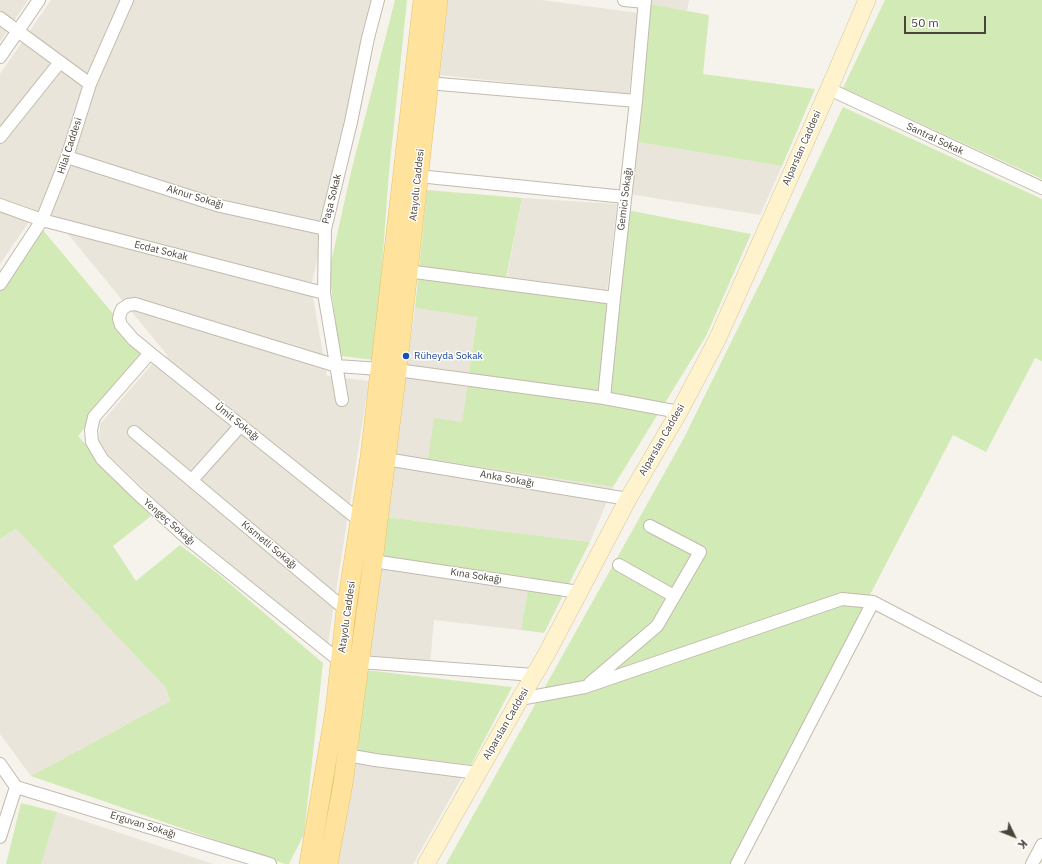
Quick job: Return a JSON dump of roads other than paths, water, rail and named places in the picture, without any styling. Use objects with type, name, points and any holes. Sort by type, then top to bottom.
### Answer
[{"type":"main road","name":"Atayolu Caddesi","points":[[328,864],[343,784],[374,561],[386,459],[388,369],[423,0]]},
{"type":"main road","name":"Atayolu Caddesi","points":[[310,864],[335,711],[346,610],[355,561],[359,520],[407,271],[438,0]]},
{"type":"street","points":[[0,57],[39,0]]},
{"type":"street","name":"Hilal Caddesi","points":[[1,279],[42,220],[67,157],[90,84],[127,0]]},
{"type":"street","points":[[624,0],[645,1]]},
{"type":"street","name":"Alparslan Caddesi","points":[[426,864],[546,655],[628,499],[679,412],[717,340],[867,0]]},
{"type":"street","name":"Paşa Sokak","points":[[342,400],[324,293],[325,229],[351,122],[376,1]]},
{"type":"street","name":"Gemici Sokağı","points":[[604,398],[636,101],[645,1]]},
{"type":"street","points":[[0,18],[90,84]]},
{"type":"street","points":[[0,137],[60,62]]},
{"type":"street","points":[[428,83],[636,101]]},
{"type":"street","name":"Santral Sokak","points":[[829,89],[1042,188]]},
{"type":"street","name":"Aknur Sokağı","points":[[67,157],[220,206],[325,229]]},
{"type":"street","points":[[418,176],[625,196]]},
{"type":"street","name":"Ecdat Sokak","points":[[0,205],[42,220],[324,293]]},
{"type":"street","points":[[407,271],[614,298]]},
{"type":"street","name":"Ümit Sokağı","points":[[337,366],[135,304],[128,305],[122,309],[120,314],[119,319],[121,325],[150,353],[359,520]]},
{"type":"street","name":"Yengeç Sokağı","points":[[150,353],[94,417],[91,430],[92,442],[102,459],[188,539],[341,662]]},
{"type":"street","points":[[337,366],[388,369],[604,398],[679,412]]},
{"type":"street","points":[[192,480],[241,425]]},
{"type":"street","name":"Kısmetli Sokağı","points":[[134,432],[346,610]]},
{"type":"street","name":"Anka Sokağı","points":[[386,459],[628,499]]},
{"type":"street","points":[[585,687],[657,626],[700,552],[650,526]]},
{"type":"street","name":"Kına Sokağı","points":[[374,561],[579,592]]},
{"type":"street","points":[[619,564],[674,596]]},
{"type":"street","points":[[520,699],[585,687],[842,599],[873,602],[1042,690]]},
{"type":"street","points":[[737,864],[873,602]]},
{"type":"street","points":[[360,662],[534,675]]},
{"type":"street","points":[[347,754],[375,760],[478,773]]},
{"type":"street","points":[[0,764],[16,787],[0,837]]},
{"type":"street","name":"Erguvan Sokağı","points":[[16,787],[270,864]]},
{"type":"street","points":[[1032,864],[1042,845]]},
{"type":"place","name":"Rüheyda Sokak","points":[[406,356]]}]
